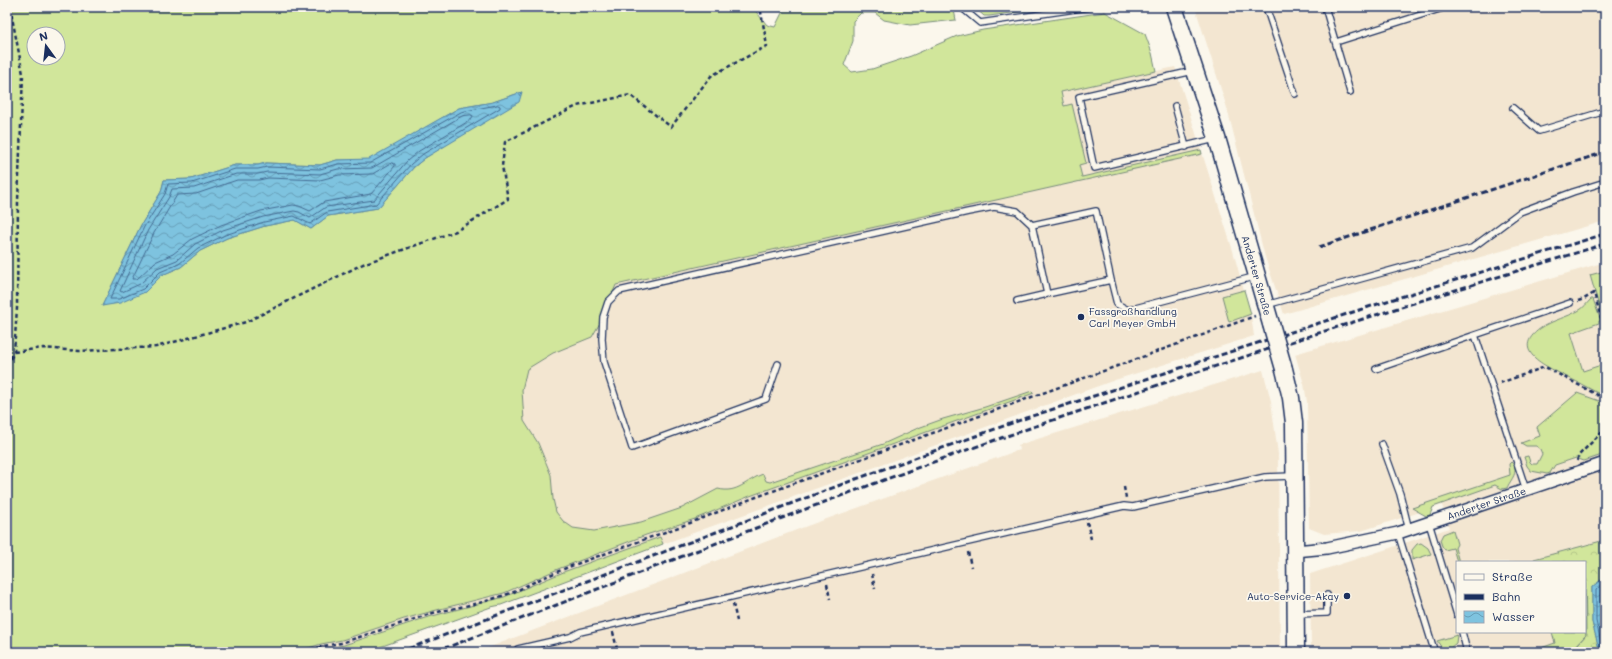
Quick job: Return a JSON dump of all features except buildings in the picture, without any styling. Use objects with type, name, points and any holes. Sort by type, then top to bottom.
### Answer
[{"type":"main road","name":"Anderter Straße","points":[[1174,7],[1217,138],[1266,305],[1291,398],[1294,423],[1296,652]]},
{"type":"street","name":"Anderter Straße","points":[[1296,551],[1327,548],[1404,531],[1605,463]]},
{"type":"lane","points":[[961,7],[980,24],[1089,7]]},
{"type":"lane","points":[[1266,7],[1295,94]]},
{"type":"lane","points":[[1325,7],[1350,92]]},
{"type":"lane","points":[[1336,42],[1446,7]]},
{"type":"lane","points":[[1196,71],[1079,97],[1094,168],[1186,147],[1217,138]]},
{"type":"lane","points":[[1175,106],[1186,147]]},
{"type":"lane","points":[[1513,108],[1539,131],[1605,111]]},
{"type":"lane","points":[[1266,305],[1472,248],[1520,212],[1573,192],[1605,182]]},
{"type":"lane","points":[[778,364],[766,399],[632,448],[604,362],[602,339],[604,317],[608,302],[619,291],[994,207],[1017,211],[1032,225],[1047,294]]},
{"type":"lane","points":[[1032,225],[1096,211],[1117,304],[1128,310],[1257,276]]},
{"type":"lane","points":[[1017,301],[1111,280]]},
{"type":"lane","points":[[1376,369],[1570,302]]},
{"type":"lane","points":[[1475,335],[1526,490]]},
{"type":"lane","points":[[1382,444],[1400,494],[1404,531],[1434,650],[1436,652]]},
{"type":"lane","points":[[518,649],[611,625],[1086,514],[1124,506],[1133,507],[1265,477],[1295,476]]},
{"type":"lane","points":[[1429,523],[1456,612]]},
{"type":"lane","points":[[1296,614],[1327,613],[1327,595]]},
{"type":"lane","points":[[1460,652],[1467,651],[1462,633]]},
{"type":"path","points":[[7,365],[14,352],[17,308],[18,201],[23,74],[10,7]]},
{"type":"path","points":[[14,352],[43,348],[79,351],[156,347],[246,322],[364,264],[456,231],[508,199],[502,166],[505,142],[577,106],[630,95],[671,127],[711,76],[768,46],[762,12],[757,7]]},
{"type":"path","points":[[1570,302],[1584,299],[1594,293],[1605,331]]},
{"type":"path","points":[[304,652],[341,643],[433,613],[483,602],[514,592],[571,566],[690,523],[751,499],[1254,317],[1266,305]]},
{"type":"path","points":[[1492,385],[1545,367],[1605,399]]},
{"type":"path","points":[[1577,458],[1578,455],[1605,429]]},
{"type":"path","points":[[1086,514],[1091,539]]},
{"type":"path","points":[[965,542],[971,567]]},
{"type":"path","points":[[870,565],[875,589]]},
{"type":"path","points":[[825,576],[830,600]]},
{"type":"path","points":[[732,597],[737,621]]},
{"type":"path","points":[[611,625],[617,649]]},
{"type":"shaded area","points":[[1195,7],[1605,7],[1605,221],[1284,314],[1265,257],[1227,108]]},
{"type":"shaded area","points":[[1175,67],[1233,251],[1251,316],[1254,336],[1115,380],[663,544],[501,605],[491,607],[366,652],[168,652],[488,313],[1082,177],[1061,92]]},
{"type":"shaded area","points":[[1605,262],[1605,569],[1586,562],[1586,561],[1456,561],[1456,633],[1570,633],[1572,652],[1409,652],[1408,647],[1368,648],[1368,652],[1347,652],[1347,649],[1311,650],[1310,574],[1449,528],[1442,505],[1361,531],[1324,534],[1309,528],[1307,402],[1304,384],[1295,354]]},
{"type":"shaded area","points":[[1263,370],[1271,401],[1278,454],[1280,652],[477,652],[807,526],[1019,450],[1018,445]]},
{"type":"green space","points":[[7,7],[750,7],[753,8],[767,25],[775,27],[785,7],[952,7],[954,10],[956,20],[910,25],[884,20],[875,13],[861,13],[853,21],[853,41],[844,65],[852,72],[872,69],[911,56],[957,36],[983,30],[1105,12],[1145,34],[1152,53],[1156,71],[1061,92],[1064,106],[1072,104],[1086,163],[1079,165],[1082,177],[1201,150],[1202,154],[616,285],[601,321],[592,337],[553,353],[527,369],[522,390],[524,421],[538,443],[551,475],[553,499],[556,512],[563,521],[573,528],[594,531],[641,522],[682,508],[718,489],[731,490],[737,488],[763,474],[766,481],[770,482],[883,444],[918,428],[943,419],[1032,391],[1034,393],[750,496],[695,519],[646,535],[558,569],[504,593],[404,619],[342,640],[321,644],[296,652],[7,652]],"holes":[[[522,92],[462,135],[425,158],[414,167],[378,208],[328,216],[311,229],[295,220],[265,226],[227,238],[200,251],[181,267],[162,275],[145,292],[102,306],[141,225],[161,192],[164,180],[191,179],[235,165],[258,165],[266,163],[320,165],[337,160],[369,160],[459,108],[493,102]]]},
{"type":"green space","points":[[974,7],[1054,7],[984,16]]},
{"type":"green space","points":[[1605,271],[1605,327],[1590,275]]},
{"type":"green space","points":[[1244,290],[1251,314],[1229,322],[1222,296]]},
{"type":"green space","points":[[1591,299],[1593,299],[1601,321],[1571,333],[1583,371],[1601,365],[1602,368],[1605,368],[1605,397],[1549,368],[1533,356],[1529,350],[1529,343],[1533,335],[1544,326],[1580,310]]},
{"type":"green space","points":[[1577,393],[1605,403],[1605,454],[1584,461],[1576,458],[1555,465],[1550,473],[1547,474],[1531,471],[1527,466],[1524,457],[1528,456],[1532,464],[1537,464],[1542,454],[1540,449],[1536,446],[1526,446],[1521,443],[1540,436],[1537,427]]},
{"type":"green space","points":[[1511,462],[1514,465],[1515,472],[1507,488],[1502,489],[1495,485],[1433,507],[1430,515],[1426,516],[1412,508],[1510,475],[1509,464]]},
{"type":"green space","points":[[1453,530],[1457,544],[1455,548],[1459,561],[1457,561],[1453,548],[1445,550],[1442,546],[1440,540],[1443,534]]},
{"type":"green space","points":[[660,537],[663,544],[501,605],[491,607],[366,652],[312,652],[344,645],[425,618],[504,597],[566,571]]},
{"type":"green space","points":[[1605,540],[1605,577],[1592,587],[1592,622],[1600,652],[1572,652],[1586,635],[1586,561],[1534,561],[1534,559]]},
{"type":"green space","points":[[1421,543],[1428,548],[1431,554],[1412,560],[1412,550],[1417,544]]},
{"type":"green space","points":[[1552,633],[1586,633],[1586,635],[1572,650],[1572,652],[1542,652],[1541,648],[1555,643]]},
{"type":"green space","points":[[1457,635],[1456,643],[1450,648],[1442,648],[1437,641]]},
{"type":"water","points":[[522,92],[519,102],[425,158],[414,167],[378,208],[328,216],[311,229],[295,220],[265,226],[227,238],[200,251],[181,267],[162,275],[145,292],[120,303],[102,306],[141,225],[161,192],[164,180],[191,179],[235,165],[258,165],[266,163],[320,165],[337,160],[369,159],[459,108],[493,102]]},
{"type":"water","points":[[1605,577],[1605,652],[1600,652],[1592,622],[1592,587]]},
{"type":"railway","points":[[1319,247],[1605,152]]},
{"type":"railway","points":[[400,652],[856,479],[1026,418],[1384,302],[1605,234]]},
{"type":"railway","points":[[435,652],[806,509],[955,454],[1173,380],[1460,288],[1605,244]]},
{"type":"place","name":"Fassgroßhandlung Carl Meyer GmbH","points":[[1081,317]]},
{"type":"place","name":"Auto-Service-Akay","points":[[1347,596]]}]
